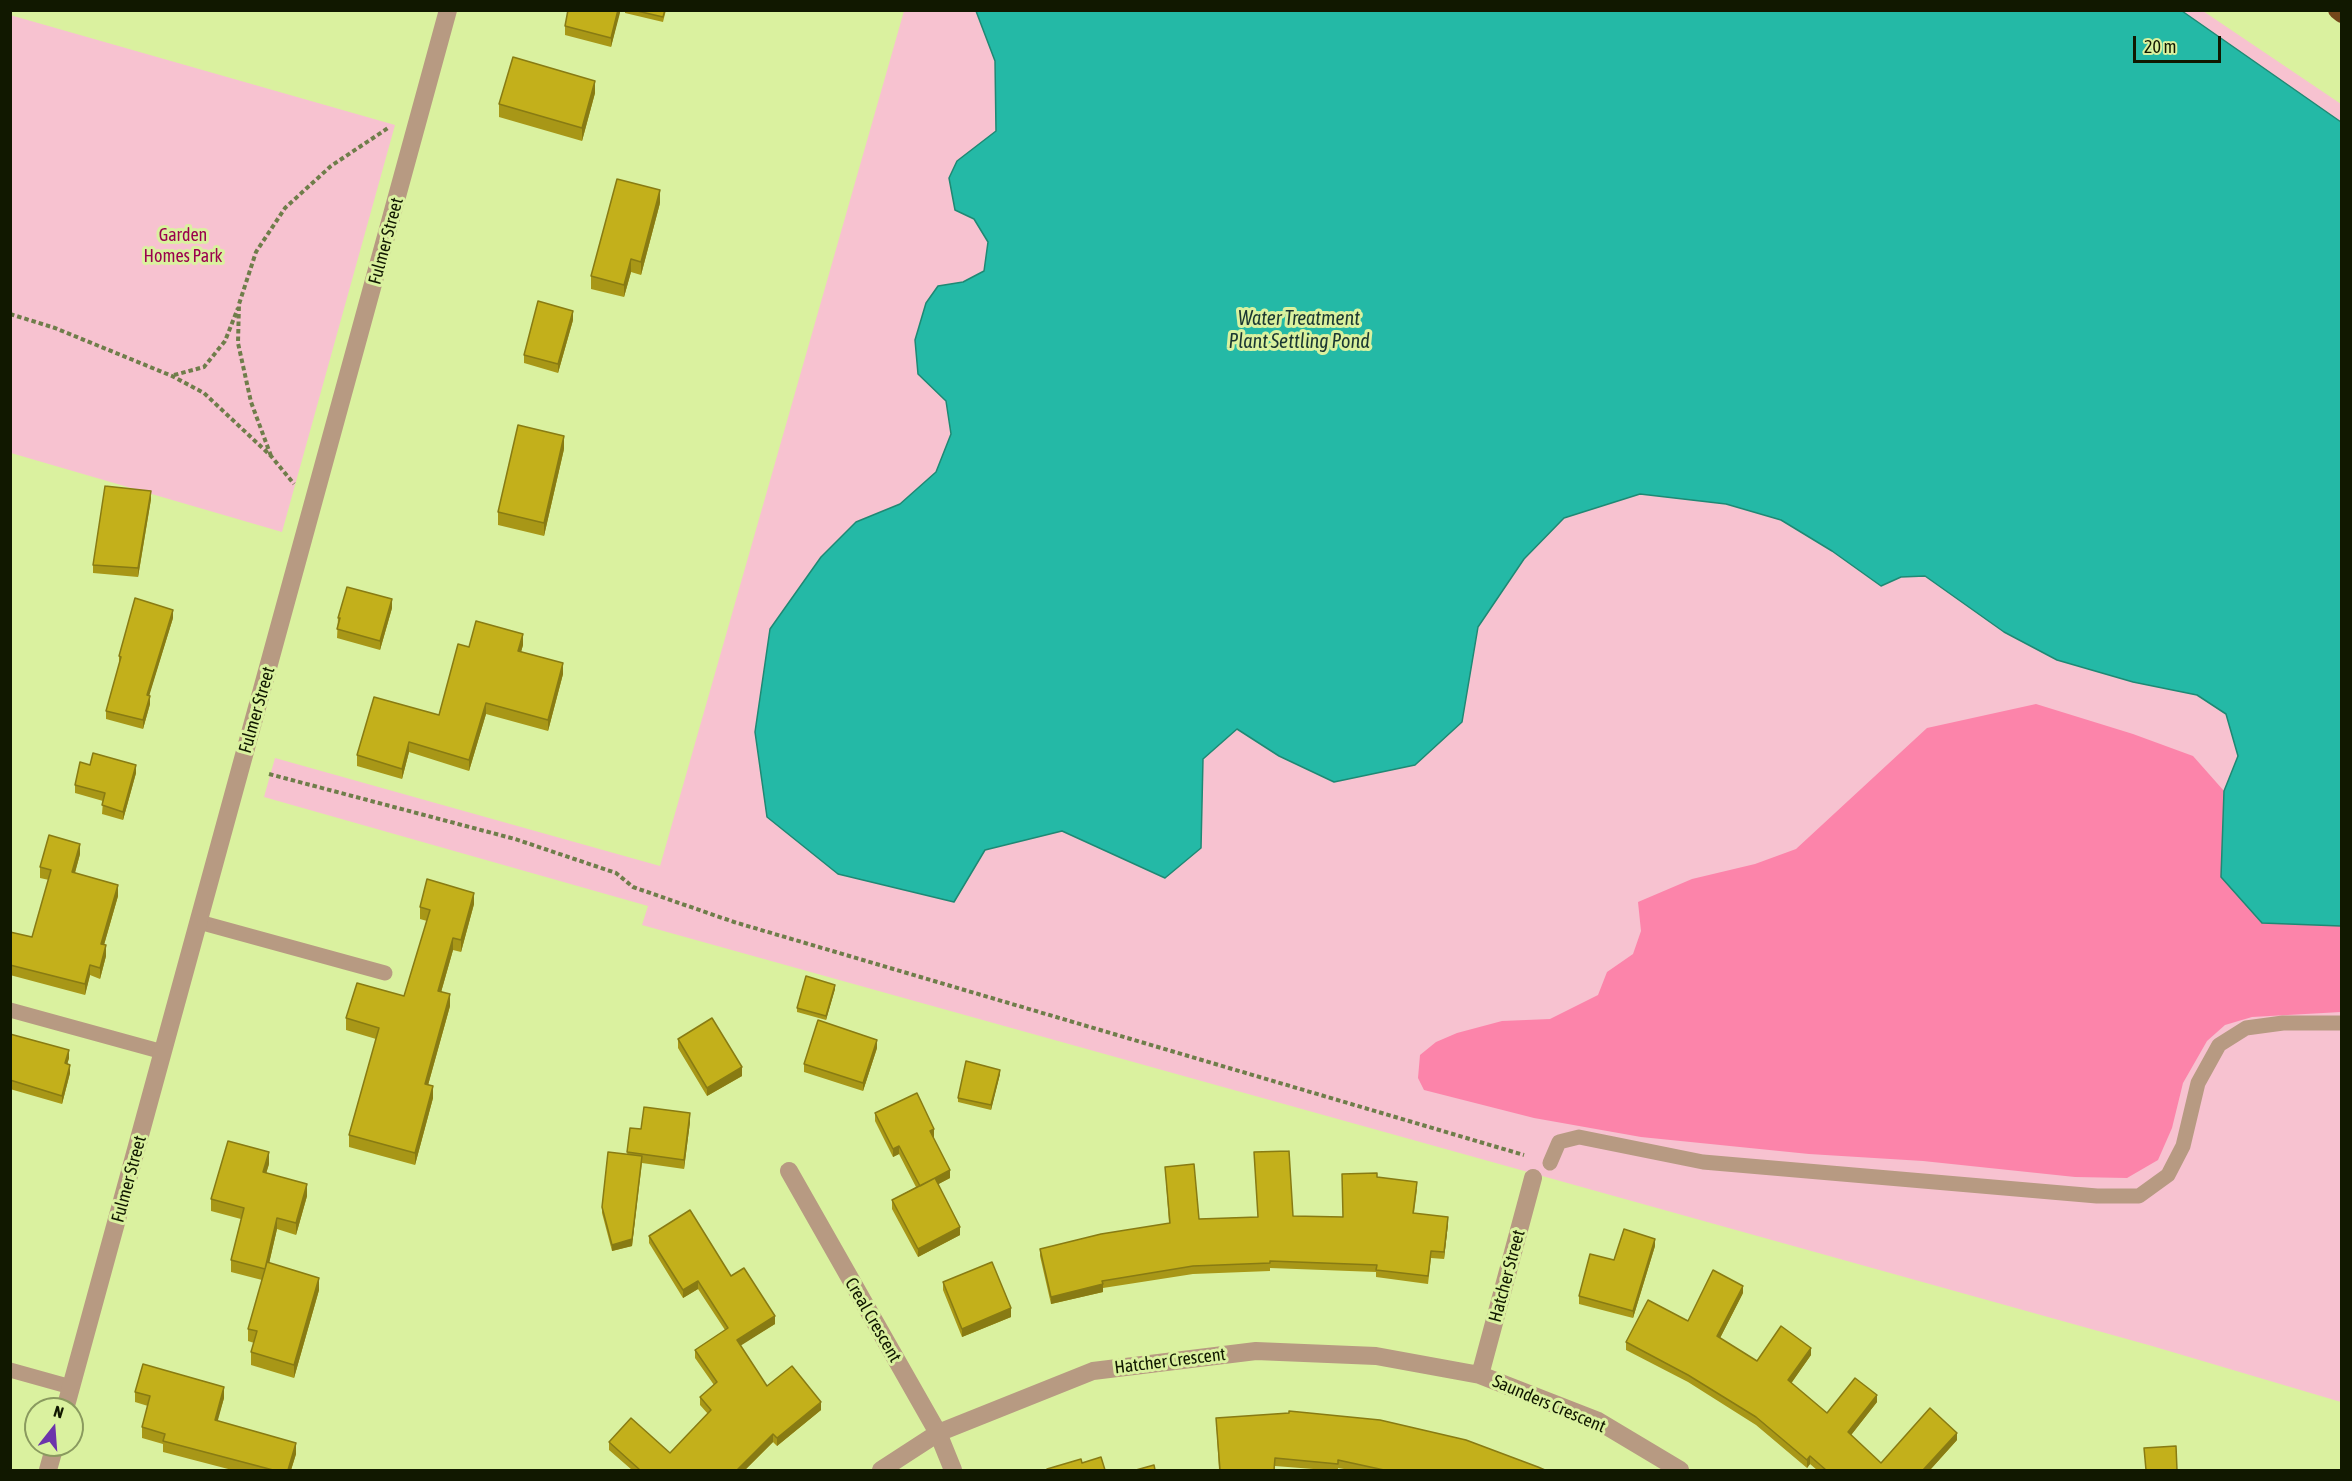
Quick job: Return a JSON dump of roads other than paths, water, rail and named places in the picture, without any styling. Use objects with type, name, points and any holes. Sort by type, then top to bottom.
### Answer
[{"type":"highway","points":[[2337,10],[2342,14]]},
{"type":"street","name":"Fulmer Street","points":[[68,1397],[448,10]]},
{"type":"street","name":"Creal Crescent","points":[[789,1171],[938,1433],[953,1470]]},
{"type":"street","name":"Hatcher Street","points":[[1480,1375],[1533,1178]]},
{"type":"street","name":"Hatcher Crescent","points":[[881,1470],[938,1433],[1093,1371],[1256,1351],[1376,1356],[1480,1375]]},
{"type":"street","name":"Saunders Crescent","points":[[1480,1375],[1598,1421],[1680,1470]]},
{"type":"lane","points":[[199,922],[385,973]]},
{"type":"lane","points":[[10,1010],[164,1052]]},
{"type":"lane","points":[[1550,1163],[1559,1142],[1579,1137],[1703,1162],[2097,1196],[2139,1196],[2168,1174],[2178,1156],[2183,1146],[2198,1083],[2218,1045],[2246,1028],[2283,1023],[2342,1023]]},
{"type":"lane","points":[[10,1370],[71,1387]]},
{"type":"water","name":"Water Treatment Plant Settling Pond","points":[[976,11],[2182,11],[2341,122],[2341,926],[2262,923],[2221,877],[2224,791],[2238,756],[2226,714],[2197,695],[2133,682],[2057,660],[2004,632],[1925,576],[1901,577],[1881,586],[1832,551],[1781,520],[1726,504],[1640,494],[1564,518],[1524,559],[1478,627],[1462,722],[1415,765],[1334,782],[1279,756],[1237,729],[1203,759],[1201,848],[1165,878],[1062,831],[985,850],[954,902],[838,874],[767,817],[755,732],[770,629],[821,557],[856,522],[900,504],[936,472],[951,434],[946,401],[918,374],[915,340],[926,303],[938,286],[963,282],[984,271],[988,242],[974,219],[955,210],[949,178],[957,161],[996,131],[995,61]]},
{"type":"park label","name":"Garden Homes Park","points":[[183,245]]}]
